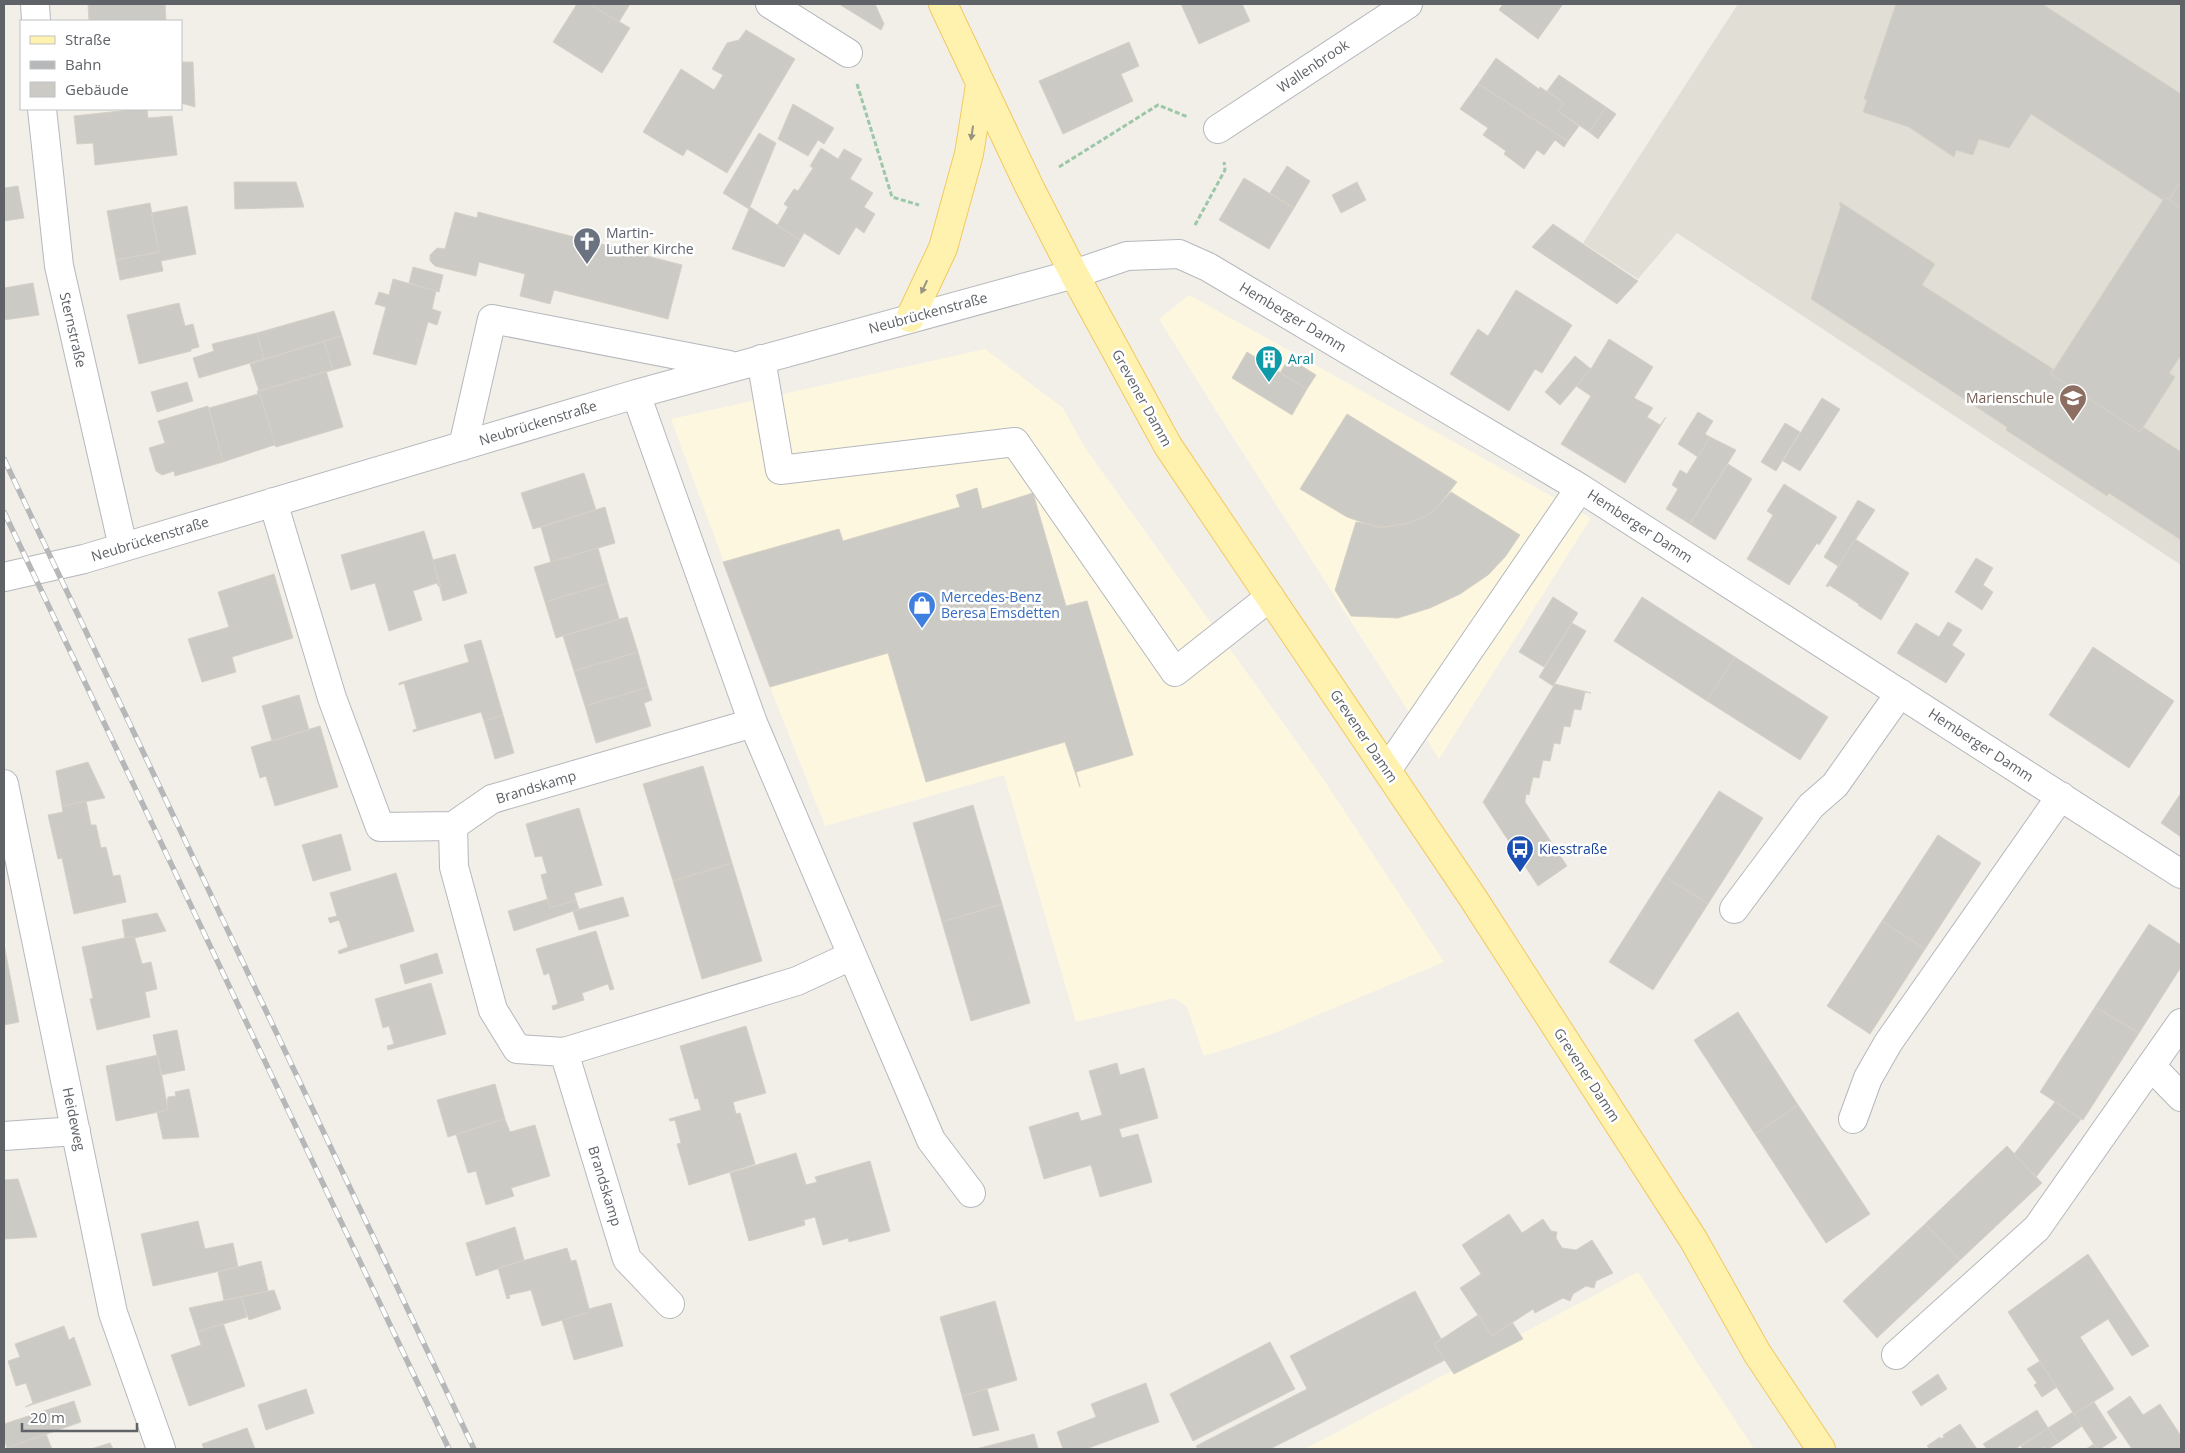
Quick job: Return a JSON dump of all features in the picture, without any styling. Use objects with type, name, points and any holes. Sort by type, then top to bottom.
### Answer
[{"type":"main road","name":"Grevener Damm","points":[[943,4],[980,85],[1074,274],[1168,446],[1473,898],[1682,1222],[1756,1353],[1821,1449]]},
{"type":"main road","points":[[910,318],[942,248],[969,154],[980,85]]},
{"type":"street","points":[[35,4],[36,20]]},
{"type":"street","points":[[770,4],[848,53]]},
{"type":"street","name":"Wallenbrook","points":[[1218,129],[1408,4]]},
{"type":"street","name":"Sternstraße","points":[[42,110],[59,266],[123,547]]},
{"type":"street","name":"Hemberger Damm","points":[[1074,274],[1127,256],[1179,254],[1208,266],[1580,488],[2181,874]]},
{"type":"street","name":"Neubrückenstraße","points":[[4,577],[77,561],[636,394],[1074,274]]},
{"type":"street","points":[[463,446],[492,319],[748,363],[780,470],[1015,442],[1175,672],[1270,597]]},
{"type":"street","points":[[636,394],[753,722],[851,956],[931,1140],[971,1193]]},
{"type":"street","points":[[1387,770],[1580,488]]},
{"type":"street","points":[[273,502],[332,698],[380,827],[453,826],[454,867],[493,1010],[517,1050],[564,1052],[797,981],[851,956]]},
{"type":"street","points":[[1734,909],[1811,806],[1835,785],[1900,693]]},
{"type":"street","name":"Brandskamp","points":[[453,826],[492,799],[753,722]]},
{"type":"street","name":"Heideweg","points":[[4,784],[113,1313],[161,1449]]},
{"type":"street","points":[[1853,1119],[1868,1078],[1888,1043],[2061,796]]},
{"type":"street","points":[[1896,1355],[2036,1228],[2181,1023]]},
{"type":"street","name":"Brandskamp","points":[[564,1052],[627,1260],[670,1304]]},
{"type":"street","points":[[2151,1066],[2181,1097]]},
{"type":"street","points":[[4,1136],[76,1131]]},
{"type":"path","points":[[1179,254],[1225,170],[1218,129]]},
{"type":"shaded area","name":"Marienschule","points":[[1738,4],[2181,4],[2181,565],[1677,233],[1638,279],[1583,243]]},
{"type":"shaded area","points":[[1189,295],[1591,518],[1439,759],[1159,319]]},
{"type":"shaded area","points":[[985,349],[1063,408],[1085,448],[1322,777],[1444,962],[1272,1034],[1204,1056],[1187,1007],[1174,998],[1076,1022],[1004,775],[825,826],[770,687],[671,419]]},
{"type":"shaded area","points":[[1638,1272],[1754,1449],[1305,1449]]},
{"type":"building","points":[[88,4],[165,4],[166,20],[89,20]]},
{"type":"building","points":[[577,4],[589,4],[630,28],[602,73],[553,42]]},
{"type":"building","points":[[589,4],[630,4],[619,22]]},
{"type":"building","points":[[839,4],[875,4],[884,24],[881,30]]},
{"type":"building","points":[[1181,4],[1242,4],[1250,21],[1199,44]]},
{"type":"building","points":[[1503,4],[1563,4],[1538,39],[1499,10]]},
{"type":"building","points":[[1896,4],[2042,4],[2181,94],[2181,181],[2169,200],[2165,197],[2163,200],[2031,114],[2009,148],[1979,139],[1973,155],[1956,150],[1954,157],[1909,127],[1863,112],[1867,100],[1864,99]]},
{"type":"building","points":[[746,30],[795,59],[727,173],[687,149],[683,156],[643,132],[681,69],[714,90],[723,75],[712,69],[727,43],[739,40]]},
{"type":"building","points":[[1129,42],[1139,66],[1121,74],[1133,101],[1063,134],[1039,81]]},
{"type":"building","points":[[1496,58],[1539,89],[1540,87],[1564,103],[1558,111],[1579,126],[1568,141],[1478,84]]},
{"type":"building","points":[[182,62],[193,62],[195,107],[182,103]]},
{"type":"building","points":[[1559,75],[1606,107],[1589,132],[1558,111],[1564,103],[1547,91]]},
{"type":"building","points":[[1478,84],[1568,141],[1564,147],[1555,140],[1544,155],[1537,150],[1524,169],[1504,154],[1506,151],[1483,135],[1488,128],[1460,109]]},
{"type":"building","points":[[793,104],[834,128],[824,144],[818,140],[808,156],[778,139]]},
{"type":"building","points":[[1606,107],[1616,114],[1598,139],[1589,132]]},
{"type":"building","points":[[147,110],[148,118],[172,116],[177,155],[95,165],[93,143],[77,144],[74,116]]},
{"type":"building","points":[[759,133],[776,143],[749,209],[723,193]]},
{"type":"building","points":[[821,148],[838,159],[844,149],[862,159],[850,179],[873,193],[864,207],[875,214],[864,233],[856,227],[839,255],[804,233],[800,240],[777,226],[788,207],[784,204],[794,189],[798,191],[813,168],[810,166]]},
{"type":"building","points":[[1287,166],[1310,181],[1294,208],[1270,193]]},
{"type":"building","points":[[1244,178],[1294,208],[1269,249],[1219,220]]},
{"type":"building","points":[[2181,181],[2181,208],[2169,200]]},
{"type":"building","points":[[234,182],[296,182],[304,207],[235,209]]},
{"type":"building","points":[[1357,182],[1366,200],[1341,213],[1332,195]]},
{"type":"building","points":[[18,186],[24,218],[4,221],[4,188]]},
{"type":"building","points":[[2165,197],[2181,208],[2181,355],[2169,373],[2175,377],[2140,432],[2051,374]]},
{"type":"building","points":[[1840,202],[1935,264],[1922,285],[2053,369],[2051,374],[2140,432],[2143,427],[2181,452],[2181,540],[2109,493],[2107,496],[2006,430],[2007,427],[1811,299],[1841,206]]},
{"type":"building","points":[[150,203],[159,252],[116,260],[107,211]]},
{"type":"building","points":[[187,206],[196,254],[161,261],[163,271],[120,280],[116,260],[159,252],[151,213]]},
{"type":"building","points":[[750,207],[800,240],[784,267],[732,249]]},
{"type":"building","name":"Martin- Luther Kirche","points":[[455,212],[477,218],[478,212],[682,265],[668,319],[554,290],[550,304],[520,296],[525,274],[479,262],[476,276],[435,266],[430,261],[430,255],[437,248],[445,249]]},
{"type":"building","points":[[1553,224],[1638,281],[1617,304],[1532,247]]},
{"type":"building","points":[[413,267],[443,275],[439,292],[409,283]]},
{"type":"building","points":[[393,279],[436,291],[432,309],[441,312],[437,325],[428,322],[416,365],[373,354],[386,307],[375,304],[379,292],[389,295]]},
{"type":"building","points":[[33,283],[39,315],[4,320],[4,288]]},
{"type":"building","points":[[1516,290],[1572,325],[1542,373],[1535,369],[1509,411],[1450,374],[1478,329],[1488,336]]},
{"type":"building","points":[[179,303],[185,326],[193,324],[199,347],[191,349],[191,351],[139,364],[127,315]]},
{"type":"building","points":[[334,311],[342,336],[264,359],[257,333]]},
{"type":"building","points":[[257,333],[264,359],[199,378],[193,358],[214,351],[212,344]]},
{"type":"building","points":[[342,336],[351,365],[333,370],[324,341]]},
{"type":"building","points":[[1609,339],[1653,367],[1634,398],[1653,408],[1647,417],[1660,425],[1666,417],[1625,483],[1561,444],[1591,396],[1576,386],[1591,369]]},
{"type":"building","points":[[324,341],[333,370],[259,391],[250,364]]},
{"type":"building","name":"Aral","points":[[1247,352],[1307,389],[1292,415],[1232,378]]},
{"type":"building","points":[[1575,356],[1591,369],[1560,405],[1545,392]]},
{"type":"building","points":[[1289,358],[1316,375],[1307,389],[1280,373]]},
{"type":"building","points":[[326,371],[343,427],[276,447],[259,391]]},
{"type":"building","points":[[187,382],[193,401],[157,412],[151,392]]},
{"type":"building","points":[[257,391],[259,391],[276,447],[274,445],[223,462],[209,408],[258,394]]},
{"type":"building","points":[[1822,398],[1840,409],[1800,471],[1783,461]]},
{"type":"building","points":[[208,406],[223,462],[175,476],[174,471],[162,475],[156,471],[149,448],[165,443],[158,421]]},
{"type":"building","points":[[1698,412],[1713,421],[1705,434],[1710,437],[1698,457],[1678,444]]},
{"type":"building","points":[[1347,414],[1457,482],[1437,508],[1424,517],[1408,523],[1376,527],[1347,517],[1300,489]]},
{"type":"building","points":[[1785,423],[1800,432],[1776,471],[1761,462]]},
{"type":"building","points":[[1710,437],[1736,450],[1690,524],[1666,509],[1678,489],[1672,485],[1680,470],[1687,474]]},
{"type":"building","points":[[1728,464],[1752,479],[1715,540],[1690,524]]},
{"type":"building","points":[[584,473],[596,510],[533,529],[521,493]]},
{"type":"building","points":[[1784,484],[1837,517],[1789,585],[1747,559],[1773,515],[1767,511]]},
{"type":"building","name":"Mercedes-Benz Beresa Emsdetten","points":[[977,488],[982,509],[1033,493],[1066,606],[1087,601],[1133,755],[1076,772],[1080,787],[1065,742],[926,782],[888,653],[770,687],[723,562],[839,529],[843,541],[960,507],[956,495]]},
{"type":"building","points":[[1451,492],[1520,535],[1505,557],[1488,575],[1460,594],[1430,608],[1398,618],[1351,616],[1335,590],[1356,522],[1386,527],[1408,523],[1424,517],[1437,508]]},
{"type":"building","points":[[1858,500],[1875,510],[1838,566],[1824,557]]},
{"type":"building","points":[[605,507],[615,543],[551,562],[541,527]]},
{"type":"building","points":[[424,531],[441,586],[438,586],[437,583],[413,591],[422,620],[389,631],[375,583],[351,590],[341,555]]},
{"type":"building","points":[[1855,539],[1909,573],[1881,620],[1829,585],[1828,587],[1826,586]]},
{"type":"building","points":[[598,548],[608,583],[545,602],[534,567]]},
{"type":"building","points":[[455,554],[467,593],[443,601],[433,560]]},
{"type":"building","points":[[1976,558],[1993,568],[1983,585],[1993,592],[1982,610],[1955,592]]},
{"type":"building","points":[[274,574],[293,638],[232,657],[236,672],[202,682],[188,639],[229,627],[218,592]]},
{"type":"building","points":[[608,583],[619,619],[556,638],[545,602]]},
{"type":"building","points":[[1553,597],[1578,613],[1544,667],[1519,652]]},
{"type":"building","points":[[1642,597],[1735,657],[1707,701],[1614,641]]},
{"type":"building","points":[[627,617],[638,652],[574,671],[563,636]]},
{"type":"building","points":[[1948,622],[1962,630],[1952,645],[1965,654],[1946,683],[1897,653],[1916,623],[1939,637]]},
{"type":"building","points":[[1572,623],[1586,631],[1553,686],[1539,677]]},
{"type":"building","points":[[481,640],[503,715],[484,721],[481,712],[413,732],[413,730],[417,729],[404,683],[399,685],[399,683],[469,662],[464,645]]},
{"type":"building","points":[[2093,647],[2174,701],[2129,768],[2049,715]]},
{"type":"building","points":[[638,652],[648,687],[585,706],[574,671]]},
{"type":"building","points":[[1735,657],[1828,717],[1800,760],[1707,701]]},
{"type":"building","points":[[1555,684],[1591,693],[1585,692],[1581,710],[1574,709],[1570,727],[1564,726],[1560,744],[1554,743],[1550,761],[1543,760],[1539,778],[1533,777],[1529,795],[1526,794],[1525,802],[1567,866],[1538,886],[1483,802]]},
{"type":"building","points":[[648,687],[652,700],[644,703],[651,726],[596,743],[585,706]]},
{"type":"building","points":[[299,695],[309,730],[272,741],[262,706]]},
{"type":"building","points":[[503,715],[514,753],[495,759],[484,721]]},
{"type":"building","points":[[320,726],[338,787],[275,806],[266,776],[260,778],[251,747]]},
{"type":"building","points":[[88,762],[105,798],[62,806],[56,771]]},
{"type":"building","points":[[703,766],[732,863],[673,881],[643,784]]},
{"type":"building","points":[[1719,791],[1763,818],[1708,904],[1664,876]]},
{"type":"building","points":[[2181,793],[2181,837],[2161,823]]},
{"type":"building","points":[[86,801],[91,825],[96,825],[101,848],[106,847],[113,876],[120,875],[126,902],[74,914],[62,858],[58,859],[48,815],[63,812],[62,806]]},
{"type":"building","points":[[973,805],[1002,904],[942,922],[913,823]]},
{"type":"building","points":[[579,808],[602,885],[574,893],[576,900],[550,908],[541,875],[547,873],[542,856],[535,857],[526,824]]},
{"type":"building","points":[[341,834],[351,870],[313,881],[302,845]]},
{"type":"building","points":[[1938,835],[1981,863],[1925,949],[1882,921]]},
{"type":"building","points":[[732,863],[762,961],[702,979],[673,881]]},
{"type":"building","points":[[396,873],[414,931],[339,954],[338,951],[348,947],[339,920],[330,923],[328,918],[337,916],[330,893]]},
{"type":"building","points":[[1664,876],[1708,904],[1653,990],[1609,962]]},
{"type":"building","points":[[623,897],[629,916],[579,930],[573,911]]},
{"type":"building","points":[[548,899],[550,908],[576,900],[579,909],[514,931],[508,911]]},
{"type":"building","points":[[1002,904],[1030,1003],[971,1021],[942,922]]},
{"type":"building","points":[[157,913],[166,931],[134,938],[134,936],[125,938],[122,920]]},
{"type":"building","points":[[1882,921],[1925,949],[1870,1034],[1827,1006]]},
{"type":"building","points":[[2149,924],[2181,945],[2181,967],[2139,1033],[2095,1007]]},
{"type":"building","points":[[596,931],[614,989],[610,990],[608,984],[582,993],[584,1000],[553,1010],[552,1006],[558,1004],[549,973],[544,975],[536,949]]},
{"type":"building","points":[[134,936],[142,964],[151,962],[157,989],[145,992],[150,1017],[97,1030],[90,999],[93,998],[82,947]]},
{"type":"building","points":[[4,944],[19,1022],[4,1025]]},
{"type":"building","points":[[437,953],[443,973],[405,984],[400,965]]},
{"type":"building","points":[[431,983],[446,1034],[388,1050],[387,1046],[394,1044],[389,1026],[383,1028],[375,999]]},
{"type":"building","points":[[2095,1007],[2139,1033],[2083,1120],[2040,1092]]},
{"type":"building","points":[[1738,1012],[1798,1105],[1755,1134],[1694,1040]]},
{"type":"building","points":[[746,1026],[766,1093],[733,1102],[736,1114],[740,1113],[755,1164],[689,1185],[677,1144],[681,1143],[675,1120],[670,1121],[669,1119],[701,1110],[698,1098],[695,1099],[680,1046]]},
{"type":"building","points":[[177,1030],[185,1070],[161,1075],[153,1035]]},
{"type":"building","points":[[158,1055],[168,1110],[116,1121],[106,1066]]},
{"type":"building","points":[[1117,1063],[1120,1075],[1144,1068],[1158,1118],[1119,1129],[1122,1138],[1138,1134],[1152,1182],[1100,1197],[1091,1165],[1044,1179],[1029,1127],[1078,1112],[1081,1121],[1102,1115],[1089,1071]]},
{"type":"building","points":[[495,1084],[505,1119],[448,1137],[437,1100]]},
{"type":"building","points":[[189,1089],[199,1137],[163,1139],[157,1112],[168,1110],[168,1097],[176,1096],[175,1092]]},
{"type":"building","points":[[2055,1102],[2081,1119],[2036,1177],[2014,1154]]},
{"type":"building","points":[[1798,1105],[1870,1214],[1826,1243],[1755,1134]]},
{"type":"building","points":[[505,1119],[510,1132],[535,1125],[550,1176],[511,1188],[514,1196],[486,1205],[476,1171],[468,1173],[456,1134]]},
{"type":"building","points":[[2007,1146],[2042,1183],[1960,1260],[1925,1224]]},
{"type":"building","points":[[796,1153],[806,1185],[817,1182],[815,1177],[870,1161],[890,1231],[849,1242],[848,1238],[823,1245],[815,1217],[804,1220],[805,1225],[749,1241],[730,1173]]},
{"type":"building","points":[[18,1179],[37,1237],[4,1239],[4,1180]]},
{"type":"building","points":[[1509,1214],[1522,1233],[1543,1219],[1551,1231],[1557,1232],[1556,1238],[1562,1248],[1576,1250],[1592,1240],[1613,1273],[1596,1281],[1594,1288],[1586,1286],[1573,1294],[1570,1301],[1563,1298],[1535,1313],[1533,1309],[1492,1336],[1460,1288],[1481,1274],[1462,1245]]},
{"type":"building","points":[[198,1221],[205,1249],[233,1243],[238,1267],[153,1286],[141,1234]]},
{"type":"building","points":[[1925,1224],[1960,1260],[1877,1338],[1843,1301]]},
{"type":"building","points":[[515,1227],[524,1260],[476,1276],[466,1243]]},
{"type":"building","points":[[567,1248],[571,1261],[576,1260],[590,1312],[542,1326],[531,1290],[509,1295],[510,1298],[507,1299],[498,1268]]},
{"type":"building","points":[[2088,1254],[2149,1346],[2132,1356],[2108,1319],[2080,1337],[2114,1389],[2074,1414],[2008,1312]]},
{"type":"building","points":[[261,1261],[268,1291],[224,1300],[218,1272]]},
{"type":"building","points":[[274,1290],[281,1309],[249,1320],[241,1297]]},
{"type":"building","points":[[1415,1291],[1441,1339],[1434,1344],[1445,1360],[1270,1449],[1198,1449],[1196,1446],[1307,1389],[1290,1356]]},
{"type":"building","points":[[241,1297],[247,1317],[197,1332],[189,1308]]},
{"type":"building","points":[[995,1301],[1017,1380],[962,1396],[940,1317]]},
{"type":"building","points":[[611,1303],[623,1346],[574,1360],[562,1320],[590,1312],[589,1309]]},
{"type":"building","points":[[1478,1315],[1492,1336],[1512,1322],[1523,1339],[1454,1374],[1434,1344]]},
{"type":"building","points":[[223,1323],[245,1386],[189,1406],[171,1355],[201,1345],[197,1332]]},
{"type":"building","points":[[64,1326],[69,1340],[74,1337],[91,1385],[25,1407],[33,1403],[26,1383],[16,1386],[8,1361],[20,1357],[15,1344]]},
{"type":"building","points":[[1270,1342],[1295,1389],[1193,1441],[1170,1394]]},
{"type":"building","points":[[2040,1361],[2057,1387],[2042,1397],[2034,1385],[2037,1383],[2027,1369]]},
{"type":"building","points":[[1938,1374],[1947,1389],[1921,1406],[1912,1392]]},
{"type":"building","points":[[1146,1383],[1159,1422],[1086,1449],[1063,1449],[1057,1432],[1096,1417],[1091,1404]]},
{"type":"building","points":[[306,1389],[314,1413],[266,1430],[258,1405]]},
{"type":"building","points":[[987,1389],[999,1430],[973,1436],[962,1396]]},
{"type":"building","points":[[2130,1396],[2143,1415],[2160,1404],[2181,1436],[2181,1449],[2132,1449],[2107,1412]]},
{"type":"building","points":[[74,1401],[81,1422],[7,1448],[4,1438],[4,1424]]},
{"type":"building","points":[[2094,1402],[2117,1438],[2100,1449],[2097,1449],[2074,1414]]},
{"type":"building","points":[[2037,1410],[2048,1428],[2015,1449],[1987,1449],[1983,1444]]},
{"type":"building","points":[[2073,1412],[2082,1426],[2058,1443],[2048,1428]]},
{"type":"building","points":[[1960,1424],[1977,1449],[1926,1449],[1929,1448],[1927,1446],[1940,1437],[1941,1439],[1944,1437],[1943,1435]]},
{"type":"building","points":[[247,1428],[255,1449],[204,1449],[202,1444]]},
{"type":"building","points":[[2048,1428],[2058,1443],[2048,1449],[2044,1447],[2041,1449],[2023,1449],[2021,1446]]},
{"type":"building","points":[[46,1434],[52,1449],[7,1449],[7,1448]]},
{"type":"building","points":[[1034,1434],[1038,1449],[976,1449]]},
{"type":"building","points":[[110,1443],[113,1449],[91,1449]]},
{"type":"building","points":[[2094,1444],[2097,1449],[2086,1449]]},
{"type":"railway","points":[[4,459],[474,1449]]},
{"type":"railway","points":[[4,512],[449,1449]]},
{"type":"place","name":"Martin- Luther Kirche","points":[[587,265]]},
{"type":"place","name":"Aral","points":[[1269,383]]},
{"type":"place","name":"Marienschule","points":[[2073,422]]},
{"type":"place","name":"Mercedes-Benz Beresa Emsdetten","points":[[922,629]]},
{"type":"place","name":"Kiesstraße","points":[[1520,873]]}]
